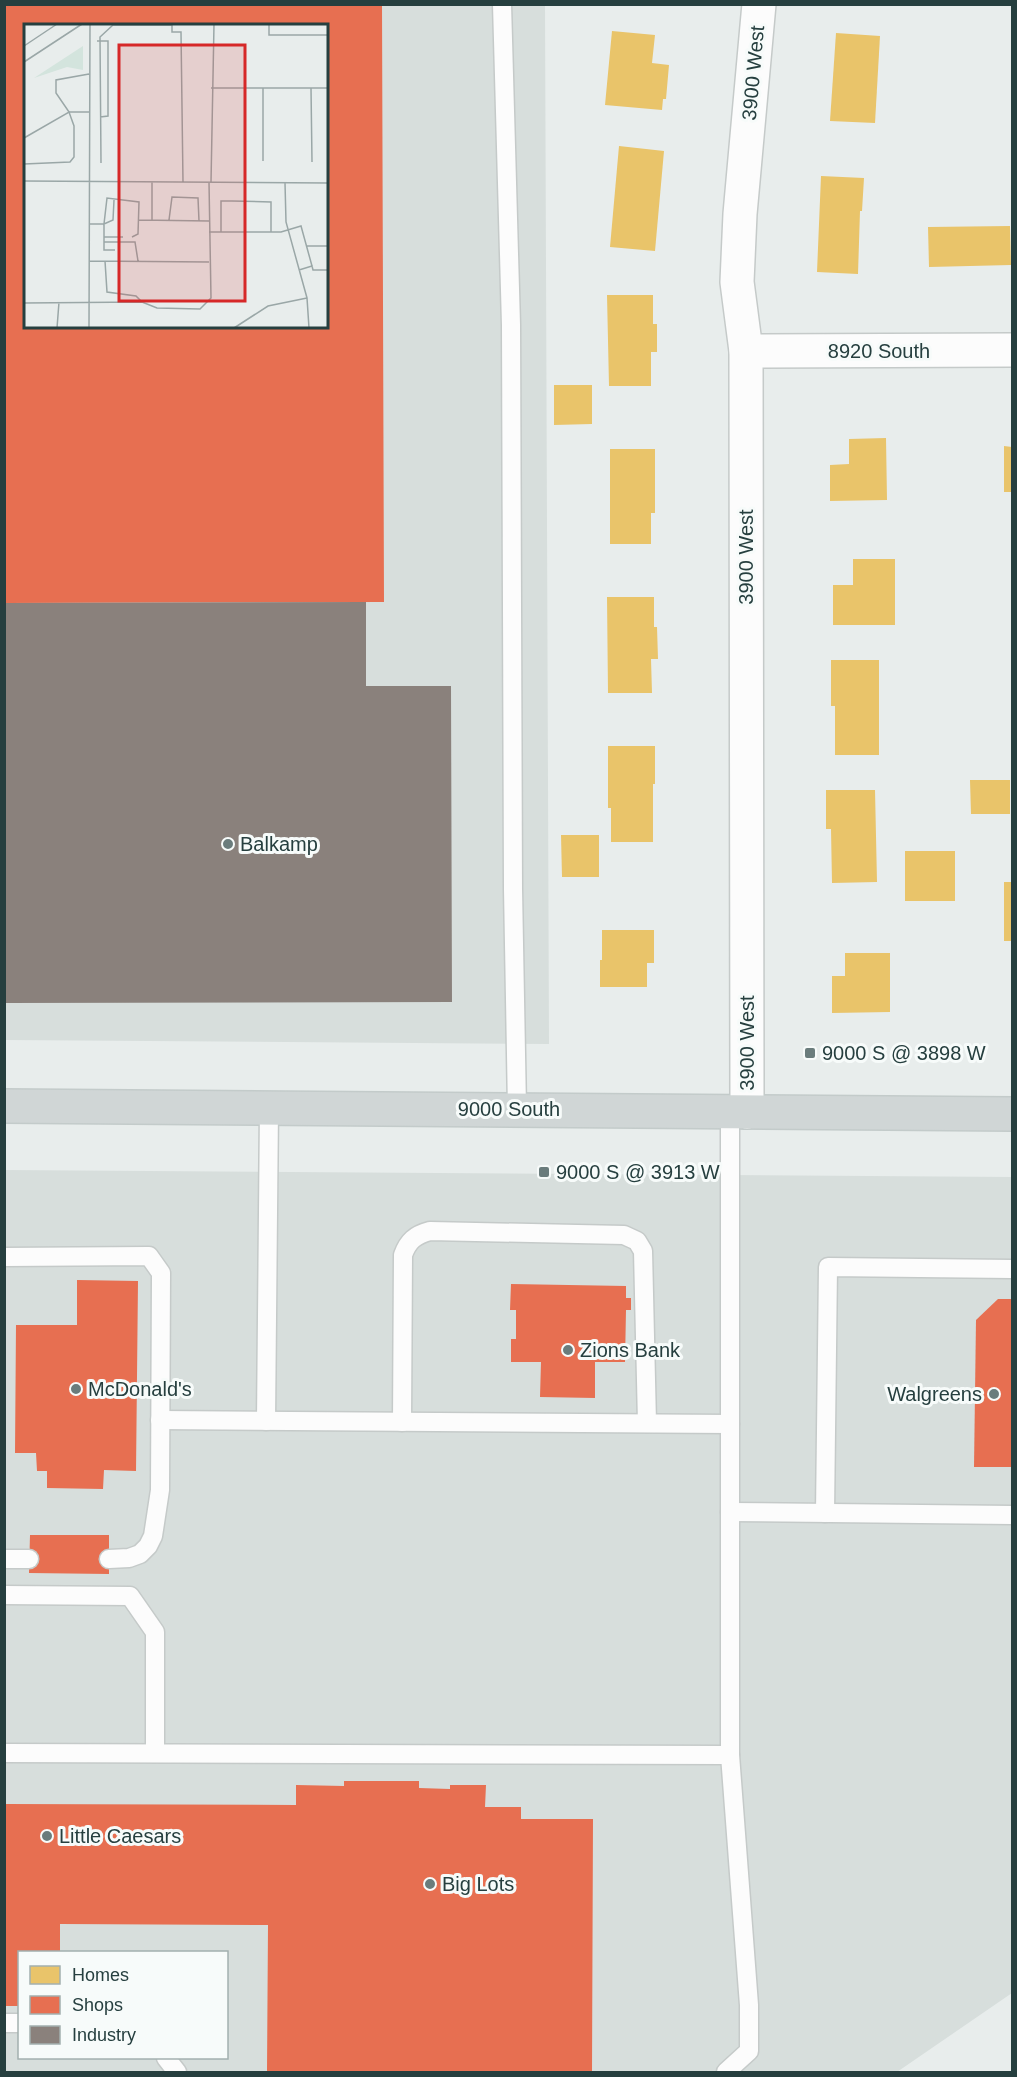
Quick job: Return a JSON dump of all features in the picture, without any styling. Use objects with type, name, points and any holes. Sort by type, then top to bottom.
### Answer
[{"type":"main road","name":"9000 South","points":[[4,1106],[1012,1114]]},
{"type":"street","name":"3900 West","points":[[739,1111],[746,351],[737,282],[740,214],[759,4]]},
{"type":"street","name":"8920 South","points":[[746,351],[1012,350]]},
{"type":"lane","points":[[502,4],[511,325],[513,889],[517,1110]]},
{"type":"lane","points":[[266,1421],[268,1108]]},
{"type":"lane","points":[[726,2073],[749,2051],[748,1993],[730,1755],[730,1424],[739,1111]]},
{"type":"lane","points":[[402,1422],[403,1255],[407,1244],[419,1234],[430,1231],[624,1235],[637,1241],[643,1251],[647,1423]]},
{"type":"lane","points":[[4,1257],[149,1256],[161,1273],[160,1490],[153,1536],[148,1546],[140,1554],[129,1558],[109,1559]]},
{"type":"lane","points":[[825,1513],[828,1267],[1012,1269]]},
{"type":"lane","points":[[160,1420],[730,1424]]},
{"type":"lane","points":[[730,1512],[1012,1515]]},
{"type":"lane","points":[[4,1559],[29,1559]]},
{"type":"lane","points":[[4,1595],[129,1596],[155,1632],[154,1753]]},
{"type":"lane","points":[[4,1753],[730,1755]]},
{"type":"lane","points":[[167,2059],[177,2073]]},
{"type":"shaded area","points":[[5,5],[545,5],[549,1044],[5,1040]]},
{"type":"shaded area","points":[[5,1170],[1012,1177],[1012,1993],[897,2072],[5,2072]]},
{"type":"building: Homes","points":[[612,31],[655,35],[652,63],[669,65],[666,99],[663,99],[662,110],[605,105]]},
{"type":"building: Homes","points":[[836,33],[880,36],[875,123],[830,121]]},
{"type":"building: Homes","points":[[619,146],[664,151],[655,251],[610,247]]},
{"type":"building: Homes","points":[[821,176],[864,178],[862,211],[860,211],[858,274],[817,272]]},
{"type":"building: Homes","points":[[1010,226],[1011,265],[929,267],[928,227]]},
{"type":"building: Homes","points":[[607,295],[653,295],[653,324],[657,324],[657,352],[651,352],[651,386],[609,386]]},
{"type":"building: Homes","points":[[554,385],[592,385],[592,424],[554,425]]},
{"type":"building: Homes","points":[[886,438],[887,500],[830,501],[830,465],[849,464],[849,439]]},
{"type":"building: Homes","points":[[1004,446],[1012,447],[1012,492],[1004,492]]},
{"type":"building: Homes","points":[[610,449],[655,449],[655,513],[651,513],[651,544],[610,544]]},
{"type":"building: Homes","points":[[853,559],[895,559],[895,625],[833,625],[833,585],[853,585]]},
{"type":"building: Homes","points":[[607,597],[654,597],[654,627],[657,627],[658,659],[651,659],[652,693],[608,693]]},
{"type":"building: Homes","points":[[831,660],[879,660],[879,755],[835,755],[835,706],[831,706]]},
{"type":"building: Homes","points":[[608,746],[655,746],[653,842],[611,842],[611,808],[608,808]]},
{"type":"building: Homes","points":[[970,780],[1010,780],[1010,814],[971,814]]},
{"type":"building: Homes","points":[[826,790],[875,790],[877,882],[832,883],[831,829],[826,829]]},
{"type":"building: Homes","points":[[561,835],[599,835],[599,877],[562,877]]},
{"type":"building: Homes","points":[[905,851],[955,851],[955,901],[905,901]]},
{"type":"building: Homes","points":[[1004,882],[1012,882],[1012,941],[1004,941]]},
{"type":"building: Homes","points":[[602,930],[654,930],[654,963],[647,963],[647,987],[600,987]]},
{"type":"building: Homes","points":[[845,953],[890,953],[890,1012],[832,1013],[832,976],[845,976]]},
{"type":"building: Shops","points":[[4,4],[382,4],[384,602],[4,603]]},
{"type":"building: Shops","name":"McDonald's","points":[[77,1280],[138,1281],[136,1471],[104,1470],[103,1489],[47,1488],[47,1471],[37,1471],[36,1453],[15,1453],[16,1325],[77,1325]]},
{"type":"building: Shops","name":"Zions Bank","points":[[511,1284],[626,1286],[626,1298],[631,1298],[631,1310],[626,1310],[625,1362],[595,1362],[595,1398],[540,1397],[541,1362],[511,1362],[511,1339],[516,1339],[516,1310],[510,1310]]},
{"type":"building: Shops","name":"Walgreens","points":[[998,1299],[1012,1299],[1012,1467],[974,1467],[976,1320]]},
{"type":"building: Shops","points":[[30,1535],[109,1535],[109,1574],[29,1573]]},
{"type":"building: Shops","points":[[344,1781],[419,1781],[419,1788],[450,1789],[450,1785],[486,1785],[485,1807],[521,1807],[521,1819],[593,1819],[592,2072],[267,2072],[268,1925],[60,1924],[60,1951],[18,1951],[18,2006],[4,2006],[4,1804],[296,1805],[296,1785],[344,1786]]},
{"type":"building: Industry","name":"Balkamp","points":[[366,602],[366,686],[451,686],[452,1002],[4,1003],[4,603]]},
{"type":"place","name":"Balkamp","points":[[228,844]]},
{"type":"place","name":"9000 S @ 3898 W","points":[[810,1053]]},
{"type":"place","name":"9000 S @ 3913 W","points":[[544,1172]]},
{"type":"place","name":"Zions Bank","points":[[568,1350]]},
{"type":"place","name":"McDonald's","points":[[76,1389]]},
{"type":"place","name":"Walgreens","points":[[994,1394]]},
{"type":"place","name":"Little Caesars","points":[[47,1836]]},
{"type":"place","name":"Big Lots","points":[[430,1884]]}]
